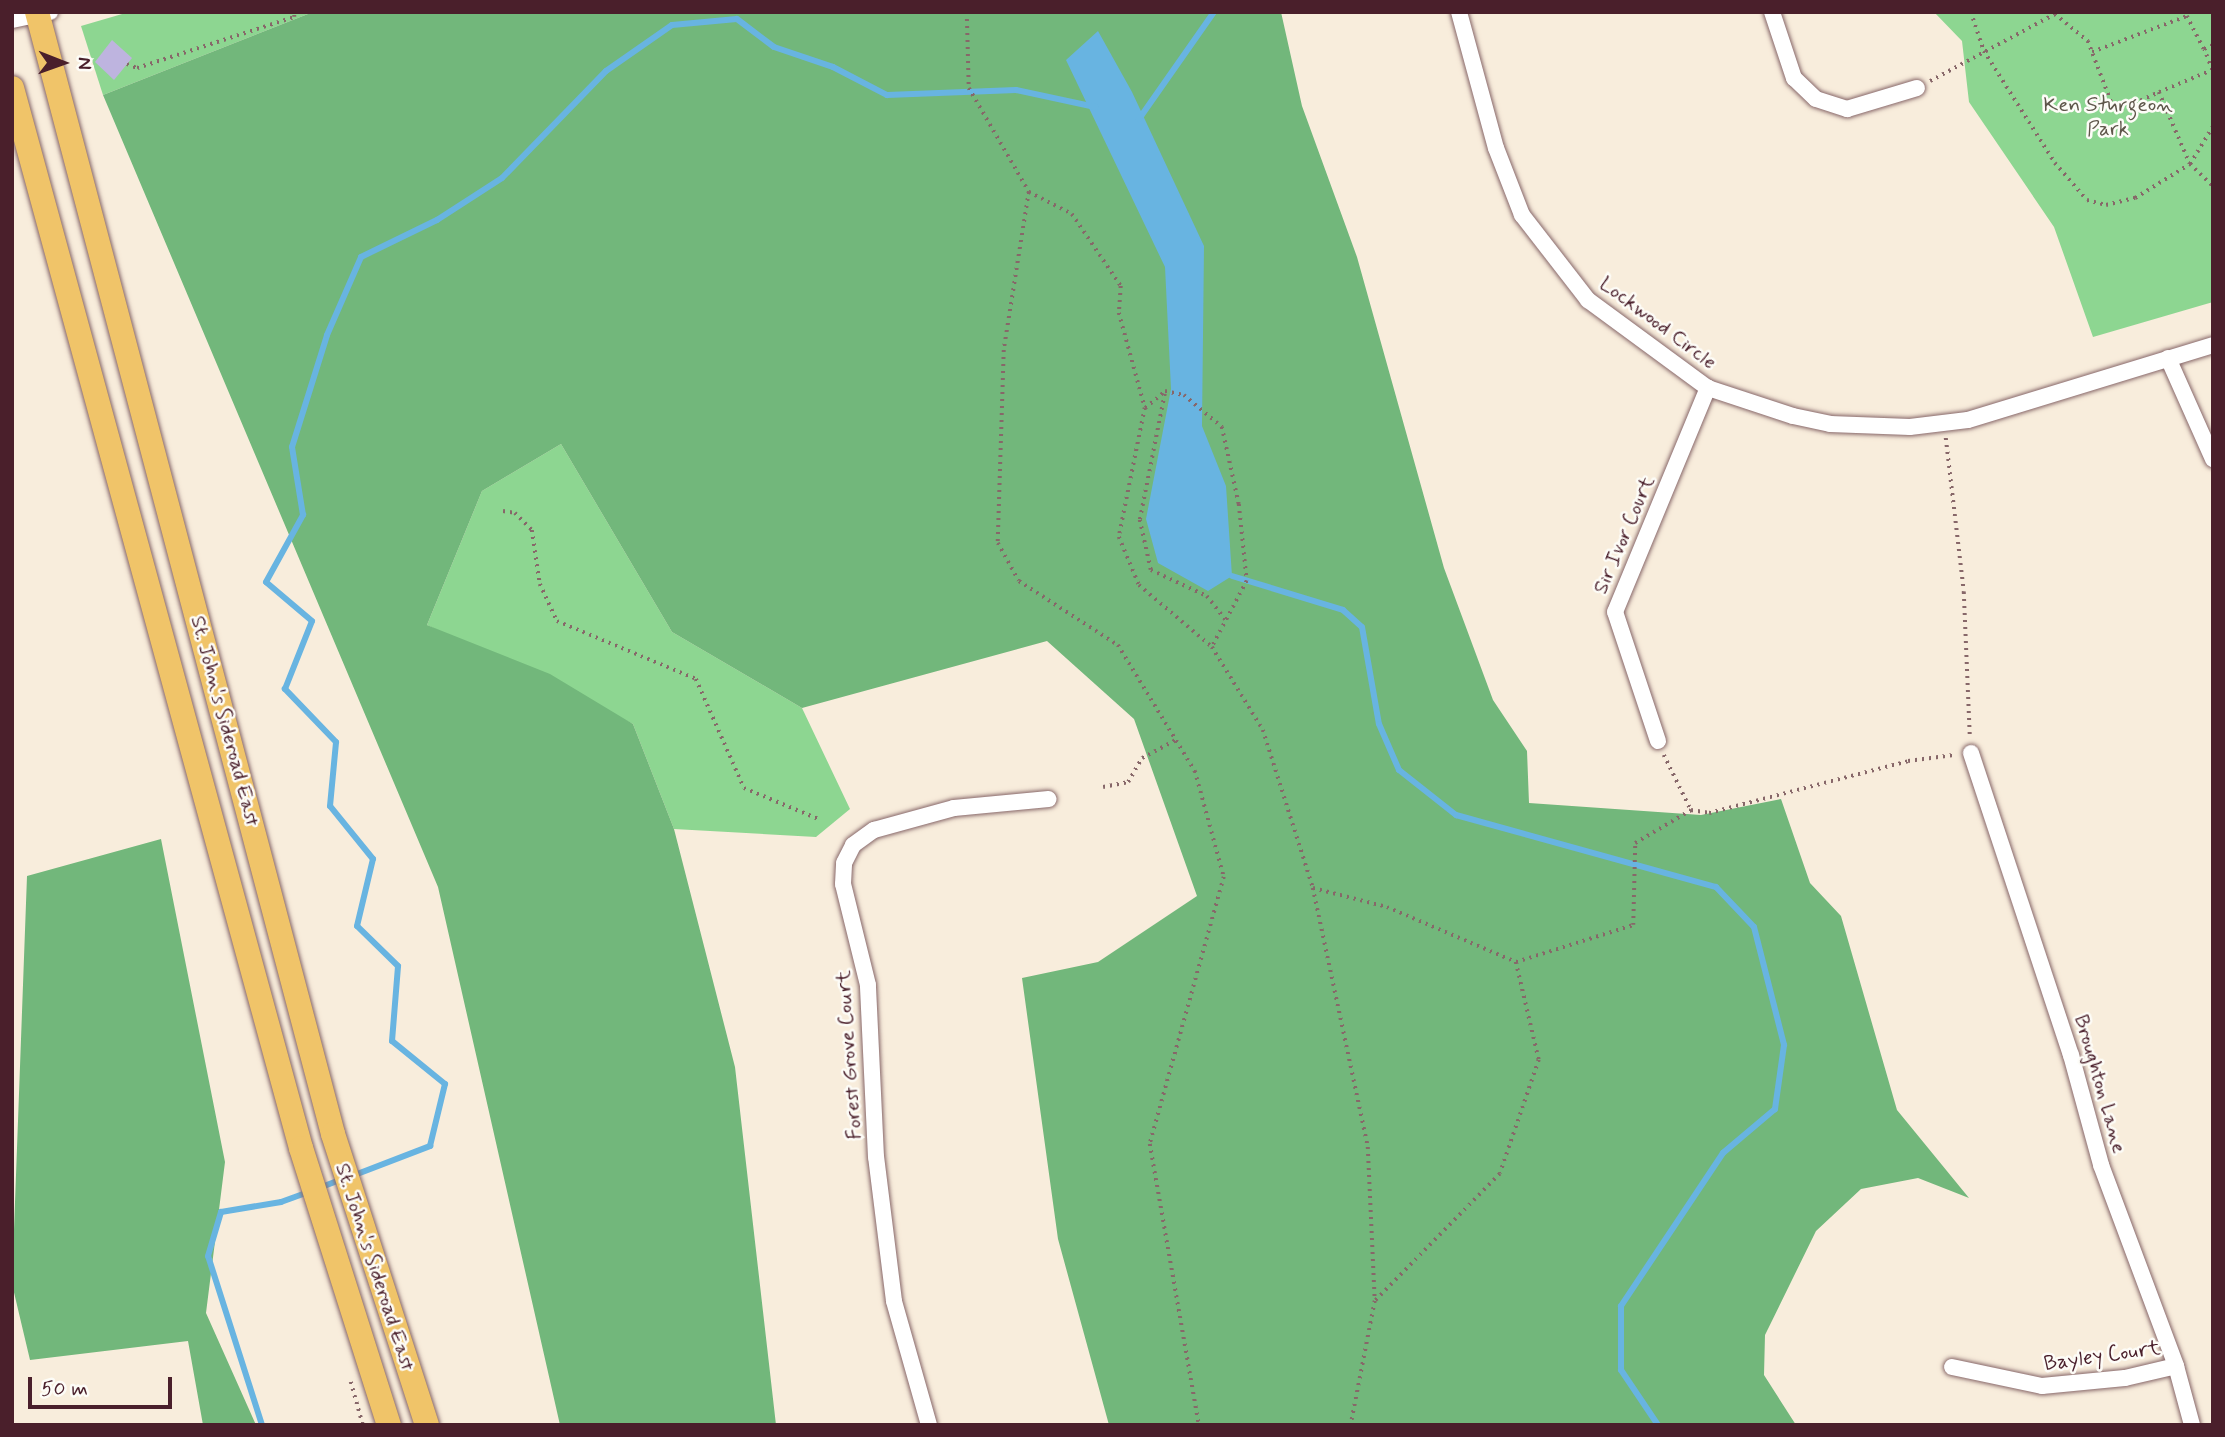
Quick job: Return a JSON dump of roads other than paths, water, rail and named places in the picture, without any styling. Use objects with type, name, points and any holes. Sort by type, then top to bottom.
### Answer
[{"type":"main road","name":"St. John's Sideroad East","points":[[42,13],[333,1133],[427,1425]]},
{"type":"main road","name":"St. John's Sideroad East","points":[[12,88],[301,1148],[333,1258],[389,1425]]},
{"type":"street","name":"Lockwood Circle","points":[[1459,12],[1496,148],[1522,215],[1588,300],[1708,388],[1793,416],[1830,424],[1944,423],[1968,420],[2213,345]]},
{"type":"street","points":[[1772,12],[1794,78],[1816,99],[1847,109],[1917,88]]},
{"type":"street","points":[[12,20],[42,13]]},
{"type":"street","points":[[2168,358],[2213,459]]},
{"type":"street","name":"Sir Ivor Court","points":[[1658,741],[1615,612],[1708,388]]},
{"type":"street","name":"Broughton Lane","points":[[1971,753],[2071,1055],[2101,1165],[2176,1366],[2192,1425]]},
{"type":"street","name":"Forest Grove Court","points":[[929,1425],[894,1301],[876,1157],[868,985],[843,884],[844,863],[853,845],[874,830],[954,808],[1049,799]]},
{"type":"street","name":"Bayley Court","points":[[1952,1367],[2042,1386],[2125,1378],[2176,1366]]},
{"type":"water","points":[[1098,31],[1132,92],[1204,246],[1202,426],[1226,486],[1232,576],[1208,591],[1158,563],[1146,519],[1171,389],[1165,267],[1066,60]]},
{"type":"waterway","points":[[1139,119],[1214,12]]},
{"type":"waterway","points":[[352,1176],[430,1146],[445,1084],[392,1041],[398,966],[357,926],[373,859],[330,806],[336,742],[285,689],[312,621],[266,582],[303,515],[292,447],[327,335],[361,257],[437,220],[502,178],[606,71],[672,25],[737,19],[774,47],[833,67],[887,95],[1016,90],[1095,107]]},
{"type":"waterway","points":[[1232,576],[1343,610],[1362,627],[1379,724],[1399,770],[1456,815],[1716,887],[1754,927],[1784,1045],[1775,1109],[1723,1153],[1621,1306],[1621,1370],[1658,1425]]},
{"type":"waterway","points":[[319,1188],[342,1179]]},
{"type":"waterway","points":[[262,1425],[208,1256],[221,1212],[281,1202],[309,1192]]},
{"type":"park label","name":"Ken Sturgeon Park","points":[[2108,117]]}]
